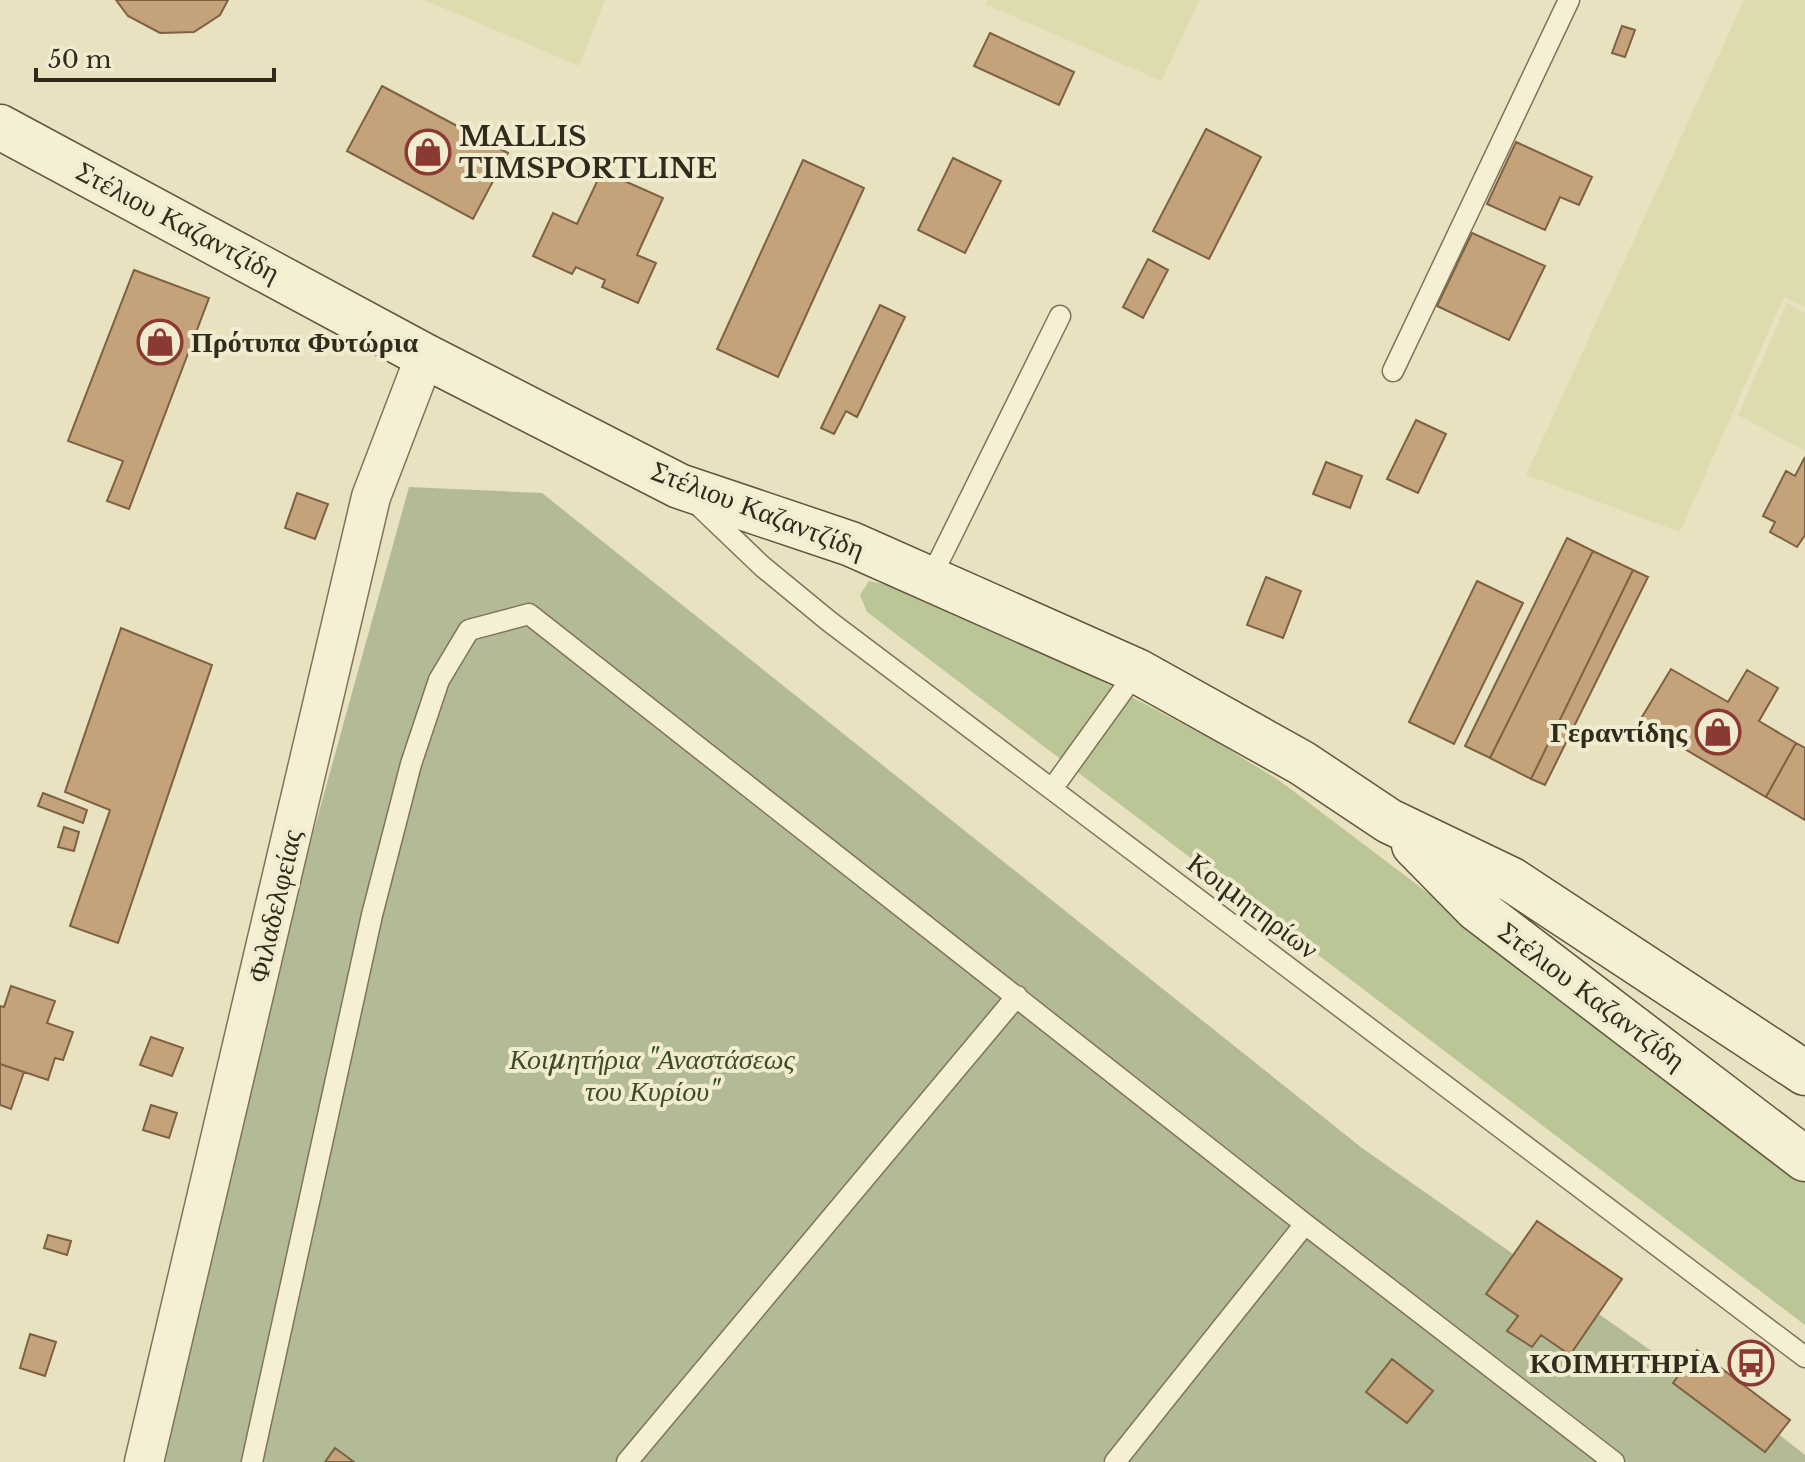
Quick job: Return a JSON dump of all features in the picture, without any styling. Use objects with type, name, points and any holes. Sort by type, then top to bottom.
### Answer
[{"type":"main road","name":"Στέλιου Καζαντζίδη","points":[[0,127],[425,356],[679,486],[851,544],[1137,671],[1302,763],[1389,821],[1512,880],[1805,1073]]},
{"type":"main road","name":"Στέλιου Καζαντζίδη","points":[[1389,821],[1477,909],[1805,1159]]},
{"type":"street","name":"Φιλαδελφείας","points":[[144,1462],[371,497],[425,356]]},
{"type":"lane","points":[[1393,371],[1569,0]]},
{"type":"lane","points":[[930,579],[1060,316]]},
{"type":"lane","name":"Κοιμητηρίων","points":[[679,486],[763,567],[819,613],[1805,1357]]},
{"type":"lane","points":[[252,1462],[372,915],[411,764],[439,680],[469,630],[529,614],[1305,1224],[1614,1462]]},
{"type":"lane","points":[[1052,789],[1137,671]]},
{"type":"lane","points":[[627,1462],[1017,996]]},
{"type":"lane","points":[[1115,1462],[1305,1224]]},
{"type":"shaded area","points":[[424,0],[605,0],[579,66]]},
{"type":"shaded area","points":[[988,0],[1200,0],[1161,81],[985,4]]},
{"type":"shaded area","points":[[1744,0],[1805,0],[1805,307],[1784,297],[1680,532],[1526,475]]},
{"type":"shaded area","points":[[1787,303],[1805,313],[1805,451],[1738,415]]},
{"type":"green space","name":"Κοιμητήρια \"Αναστάσεως του Κυρίου\"","points":[[409,487],[542,493],[1362,1148],[1680,1371],[1768,1426],[1805,1455],[1805,1462],[160,1462],[309,848]]},
{"type":"green space","points":[[869,581],[887,585],[1092,676],[1215,741],[1280,781],[1805,1178],[1805,1325],[867,612],[860,595]]},
{"type":"building","points":[[116,0],[228,0],[220,15],[194,32],[160,33],[128,16]]},
{"type":"building","points":[[1622,26],[1635,30],[1625,57],[1612,53]]},
{"type":"building","points":[[990,33],[1074,72],[1059,105],[974,66]]},
{"type":"building","name":"MALLIS TIMSPORTLINE","points":[[382,86],[508,153],[473,219],[347,151]]},
{"type":"building","points":[[1206,129],[1261,157],[1209,259],[1153,231]]},
{"type":"building","points":[[1516,142],[1592,177],[1579,205],[1560,197],[1545,230],[1487,204]]},
{"type":"building","points":[[953,158],[1001,181],[965,253],[918,230]]},
{"type":"building","points":[[803,160],[864,188],[778,377],[717,349]]},
{"type":"building","points":[[602,171],[663,198],[637,255],[656,263],[638,303],[602,287],[605,280],[576,267],[572,274],[533,256],[553,213],[577,224]]},
{"type":"building","points":[[1472,233],[1545,266],[1509,340],[1437,306]]},
{"type":"building","points":[[1148,259],[1168,270],[1143,318],[1123,307]]},
{"type":"building","points":[[134,270],[209,298],[129,509],[107,501],[123,461],[68,441]]},
{"type":"building","points":[[880,305],[905,317],[857,417],[846,411],[834,434],[821,428]]},
{"type":"building","points":[[1416,420],[1446,434],[1418,493],[1387,479]]},
{"type":"building","points":[[1805,457],[1805,535],[1797,547],[1770,532],[1775,522],[1763,516],[1786,471],[1795,476]]},
{"type":"building","points":[[1326,462],[1362,476],[1350,508],[1313,494]]},
{"type":"building","points":[[297,493],[328,504],[315,539],[285,528]]},
{"type":"building","points":[[1567,538],[1593,551],[1490,758],[1465,746]]},
{"type":"building","points":[[1593,551],[1633,570],[1531,779],[1490,758]]},
{"type":"building","points":[[1633,570],[1648,577],[1545,785],[1531,779]]},
{"type":"building","points":[[1266,577],[1301,591],[1283,638],[1247,625]]},
{"type":"building","points":[[1477,581],[1523,603],[1454,744],[1409,722]]},
{"type":"building","points":[[121,628],[212,665],[118,943],[70,926],[110,810],[65,792]]},
{"type":"building","name":"Γεραντίδης","points":[[1671,669],[1728,702],[1747,670],[1778,688],[1759,721],[1796,743],[1766,797],[1639,722]]},
{"type":"building","points":[[1796,743],[1805,748],[1805,820],[1766,797]]},
{"type":"building","points":[[43,793],[87,810],[83,823],[38,806]]},
{"type":"building","points":[[64,827],[79,832],[74,851],[58,847]]},
{"type":"building","points":[[11,986],[55,1001],[47,1023],[73,1032],[63,1060],[55,1058],[48,1080],[0,1064],[0,1006],[4,1007]]},
{"type":"building","points":[[151,1037],[183,1048],[172,1076],[140,1065]]},
{"type":"building","points":[[0,1064],[24,1072],[11,1109],[0,1105]]},
{"type":"building","points":[[151,1105],[177,1113],[169,1138],[143,1130]]},
{"type":"building","points":[[1537,1221],[1622,1279],[1570,1355],[1541,1335],[1532,1347],[1507,1331],[1518,1316],[1486,1294]]},
{"type":"building","points":[[48,1235],[71,1241],[67,1255],[44,1248]]},
{"type":"building","points":[[30,1334],[56,1342],[45,1376],[20,1368]]},
{"type":"building","points":[[1697,1350],[1790,1420],[1765,1452],[1673,1383]]},
{"type":"building","points":[[1392,1359],[1433,1391],[1407,1423],[1366,1392]]},
{"type":"building","points":[[335,1448],[354,1462],[325,1462]]},
{"type":"place","name":"MALLIS TIMSPORTLINE","points":[[428,152]]},
{"type":"place","name":"Πρότυπα Φυτώρια","points":[[160,342]]},
{"type":"place","name":"Γεραντίδης","points":[[1718,732]]},
{"type":"place","name":"ΚΟΙΜΗΤΗΡΙΑ","points":[[1751,1363]]}]
